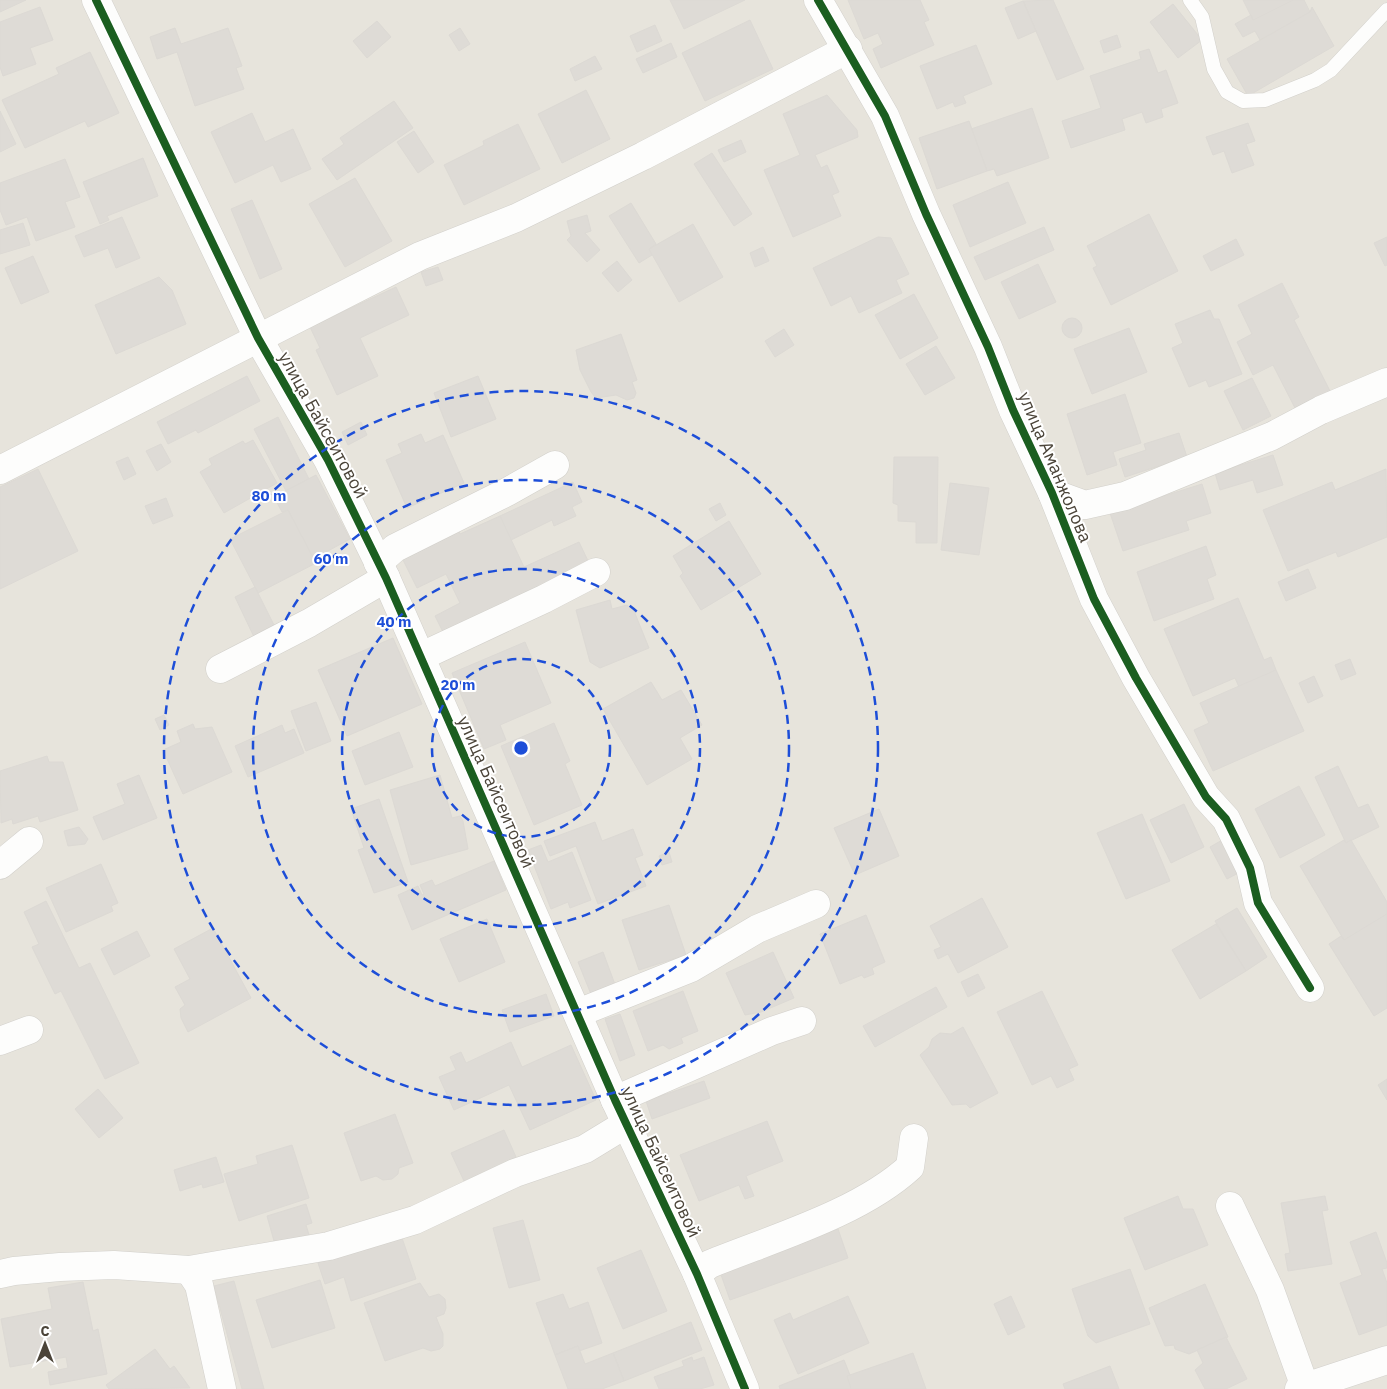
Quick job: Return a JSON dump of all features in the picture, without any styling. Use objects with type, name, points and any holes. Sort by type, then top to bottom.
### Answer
[{"type":"street","name":"улица Байсеитовой","points":[[96,0],[258,338],[328,460],[422,656],[487,811],[578,1013],[620,1112],[697,1274],[745,1389]]},
{"type":"street","name":"улица Аманжолова","points":[[818,0],[885,116],[926,214],[988,347],[1013,410],[1052,493],[1094,599],[1136,678],[1206,797],[1226,818],[1250,868],[1258,903],[1310,988]]},
{"type":"street","points":[[0,470],[420,256],[516,218],[643,156],[848,49]]},
{"type":"street","points":[[1052,493],[1085,505],[1125,496],[1263,440],[1321,410],[1387,382]]},
{"type":"street","points":[[220,669],[309,623],[382,571],[395,548],[507,492],[555,465]]},
{"type":"street","points":[[422,656],[544,599],[596,572]]},
{"type":"street","points":[[0,866],[29,841]]},
{"type":"street","points":[[578,1013],[691,968],[757,929],[816,904]]},
{"type":"street","points":[[0,1274],[60,1267],[114,1266],[188,1270],[329,1246],[415,1220],[515,1173],[585,1149],[620,1112],[772,1031],[802,1021]]},
{"type":"street","points":[[0,1041],[29,1030]]},
{"type":"street","points":[[697,1274],[710,1264],[870,1198],[896,1180],[910,1167],[914,1138]]},
{"type":"street","points":[[1230,1206],[1270,1290],[1302,1388],[1387,1360]]},
{"type":"street","points":[[188,1270],[199,1285],[222,1389]]},
{"type":"lane","points":[[1190,0],[1202,17],[1214,68],[1227,92],[1243,101],[1265,100],[1315,80],[1331,70],[1387,10]]},
{"type":"shaded area","points":[[0,0],[1387,0],[1387,1389],[0,1389]]},
{"type":"building","points":[[0,0],[26,0],[0,12]]},
{"type":"building","points":[[670,0],[745,0],[684,29]]},
{"type":"building","points":[[848,0],[920,0],[929,20],[924,22],[934,45],[881,68],[873,49],[883,44],[878,33],[864,39]]},
{"type":"building","points":[[1053,0],[1084,69],[1057,80],[1023,1]]},
{"type":"building","points":[[1243,0],[1293,0],[1253,20]]},
{"type":"building","points":[[1293,0],[1304,0],[1310,12],[1260,40],[1255,31],[1243,37],[1235,24],[1251,15],[1253,20]]},
{"type":"building","points":[[1023,1],[1036,31],[1018,39],[1005,8]]},
{"type":"building","points":[[1173,4],[1202,40],[1178,58],[1150,22]]},
{"type":"building","points":[[40,7],[53,40],[30,48],[36,64],[3,76],[0,67],[0,22]]},
{"type":"building","points":[[1312,7],[1334,46],[1248,96],[1227,59],[1310,12]]},
{"type":"building","points":[[750,20],[773,69],[705,101],[682,53]]},
{"type":"building","points":[[377,21],[391,37],[367,58],[353,41]]},
{"type":"building","points":[[655,25],[662,41],[637,52],[630,36]]},
{"type":"building","points":[[175,28],[181,44],[228,28],[242,66],[236,68],[244,89],[195,106],[177,52],[157,59],[150,37]]},
{"type":"building","points":[[460,28],[470,44],[459,51],[449,35]]},
{"type":"building","points":[[1117,35],[1121,47],[1104,53],[1100,41]]},
{"type":"building","points":[[671,43],[677,57],[643,73],[636,59]]},
{"type":"building","points":[[976,45],[992,84],[963,96],[966,103],[955,107],[953,102],[937,109],[920,66]]},
{"type":"building","points":[[1149,49],[1158,73],[1166,70],[1178,103],[1161,109],[1163,117],[1146,123],[1142,112],[1122,119],[1125,130],[1071,148],[1062,121],[1101,108],[1090,76],[1141,59],[1139,52]]},
{"type":"building","points":[[90,52],[119,113],[88,127],[85,121],[25,148],[2,100],[59,74],[56,68]]},
{"type":"building","points":[[595,56],[602,69],[575,81],[570,69]]},
{"type":"building","points":[[586,90],[610,139],[562,163],[538,114]]},
{"type":"building","points":[[827,95],[857,130],[858,137],[815,155],[821,168],[827,165],[839,192],[832,195],[841,216],[793,237],[764,170],[800,155],[783,114]]},
{"type":"building","points":[[394,101],[413,128],[337,180],[322,159],[344,144],[340,138]]},
{"type":"building","points":[[1032,108],[1049,158],[997,176],[994,169],[987,171],[971,129]]},
{"type":"building","points":[[0,111],[16,144],[0,152]]},
{"type":"building","points":[[252,113],[265,142],[293,129],[311,169],[281,182],[273,165],[235,183],[211,132]]},
{"type":"building","points":[[969,121],[987,171],[937,189],[919,138]]},
{"type":"building","points":[[1248,123],[1255,141],[1246,144],[1254,165],[1232,173],[1224,151],[1213,155],[1206,137]]},
{"type":"building","points":[[518,124],[540,169],[464,205],[444,165],[484,145],[483,141]]},
{"type":"building","points":[[414,131],[434,162],[418,173],[397,142]]},
{"type":"building","points":[[741,140],[746,152],[724,162],[718,150]]},
{"type":"building","points":[[712,153],[752,214],[734,226],[694,164]]},
{"type":"building","points":[[143,158],[158,196],[107,216],[109,220],[100,224],[83,182]]},
{"type":"building","points":[[65,159],[80,197],[65,202],[75,227],[36,241],[27,217],[6,225],[0,210],[0,183]]},
{"type":"building","points":[[355,178],[392,241],[345,267],[309,204]]},
{"type":"building","points":[[1008,182],[1026,223],[970,247],[953,205]]},
{"type":"building","points":[[252,200],[282,269],[260,279],[231,209]]},
{"type":"building","points":[[631,203],[656,244],[649,249],[652,255],[639,263],[609,216]]},
{"type":"building","points":[[1149,214],[1178,271],[1111,305],[1093,268],[1097,266],[1087,246]]},
{"type":"building","points":[[587,215],[591,231],[585,233],[600,250],[587,262],[567,240],[571,236],[567,221]]},
{"type":"building","points":[[122,217],[140,258],[116,268],[108,248],[84,257],[75,236]]},
{"type":"building","points":[[23,223],[30,245],[0,254],[0,230]]},
{"type":"building","points":[[693,224],[723,277],[679,302],[649,249]]},
{"type":"building","points":[[1044,227],[1054,250],[985,280],[974,257]]},
{"type":"building","points":[[878,237],[891,238],[909,274],[896,280],[902,293],[859,313],[851,296],[831,306],[813,268]]},
{"type":"building","points":[[1387,237],[1387,265],[1385,266],[1374,243]]},
{"type":"building","points":[[1236,239],[1244,255],[1211,271],[1203,256]]},
{"type":"building","points":[[763,247],[769,261],[755,267],[750,253]]},
{"type":"building","points":[[33,256],[49,292],[21,304],[5,268]]},
{"type":"building","points":[[617,261],[632,280],[618,292],[602,273]]},
{"type":"building","points":[[1038,264],[1056,302],[1019,319],[1001,282]]},
{"type":"building","points":[[438,267],[443,280],[426,286],[421,272]]},
{"type":"building","points":[[159,277],[172,290],[186,324],[116,354],[95,305]]},
{"type":"building","points":[[1282,283],[1299,317],[1294,320],[1330,391],[1295,408],[1273,365],[1253,375],[1237,342],[1252,334],[1238,305]]},
{"type":"building","points":[[396,287],[409,315],[360,338],[378,376],[337,395],[316,350],[320,348],[310,327]]},
{"type":"building","points":[[914,294],[938,338],[900,359],[875,315]]},
{"type":"building","points":[[1210,310],[1214,319],[1219,319],[1242,374],[1209,387],[1206,380],[1189,387],[1172,348],[1183,343],[1175,324]]},
{"type":"building","points":[[1072,318],[1079,321],[1082,328],[1079,335],[1072,338],[1065,335],[1062,328],[1065,321]]},
{"type":"building","points":[[1129,328],[1147,372],[1092,394],[1074,349]]},
{"type":"building","points":[[784,329],[794,345],[775,357],[765,341]]},
{"type":"building","points":[[621,334],[637,380],[632,382],[636,393],[634,398],[627,400],[616,395],[596,398],[580,370],[576,350]]},
{"type":"building","points":[[936,346],[955,378],[925,395],[906,364]]},
{"type":"building","points":[[247,376],[260,401],[198,433],[196,430],[168,444],[157,422]]},
{"type":"building","points":[[478,376],[496,419],[451,437],[434,393]]},
{"type":"building","points":[[1252,378],[1271,416],[1243,430],[1224,391]]},
{"type":"building","points":[[1125,394],[1141,443],[1113,452],[1117,465],[1087,475],[1067,414]]},
{"type":"building","points":[[278,417],[309,479],[286,491],[254,429]]},
{"type":"building","points":[[361,422],[367,435],[348,445],[342,432]]},
{"type":"building","points":[[1179,433],[1187,457],[1125,477],[1119,459],[1146,450],[1144,444]]},
{"type":"building","points":[[421,434],[425,443],[443,435],[464,483],[407,508],[386,460],[402,453],[398,444]]},
{"type":"building","points":[[253,440],[277,483],[224,513],[200,472],[212,465],[209,459],[243,441],[245,444]]},
{"type":"building","points":[[161,444],[171,462],[157,471],[146,451]]},
{"type":"building","points":[[1273,455],[1283,485],[1257,493],[1253,480],[1220,490],[1215,473]]},
{"type":"building","points":[[128,457],[136,474],[124,480],[116,462]]},
{"type":"building","points":[[894,457],[938,457],[937,543],[916,543],[916,522],[898,521],[898,505],[893,503]]},
{"type":"building","points":[[38,469],[78,551],[0,589],[0,487]]},
{"type":"building","points":[[1386,469],[1387,537],[1338,557],[1336,552],[1288,571],[1263,510],[1332,482],[1335,490]]},
{"type":"building","points":[[316,475],[350,539],[313,559],[288,510],[282,512],[274,497]]},
{"type":"building","points":[[573,482],[582,502],[572,507],[576,516],[554,526],[552,520],[511,540],[500,516]]},
{"type":"building","points":[[950,483],[989,488],[979,555],[941,550]]},
{"type":"building","points":[[1202,484],[1211,513],[1186,521],[1189,530],[1123,551],[1110,513]]},
{"type":"building","points":[[166,498],[173,516],[153,524],[145,506]]},
{"type":"building","points":[[720,503],[726,515],[716,521],[709,509]]},
{"type":"building","points":[[288,510],[316,563],[258,593],[230,539]]},
{"type":"building","points":[[500,516],[524,567],[579,542],[590,565],[444,634],[435,616],[460,603],[446,574],[417,588],[402,558],[459,531],[460,534]]},
{"type":"building","points":[[729,521],[761,574],[701,610],[680,576],[683,573],[673,556]]},
{"type":"building","points":[[1206,546],[1216,575],[1207,579],[1214,599],[1154,621],[1137,572]]},
{"type":"building","points":[[1308,569],[1316,588],[1286,601],[1278,582]]},
{"type":"building","points":[[255,587],[276,629],[255,639],[235,597]]},
{"type":"building","points":[[1238,598],[1264,660],[1271,657],[1276,670],[1239,687],[1235,678],[1193,696],[1164,629]]},
{"type":"building","points":[[610,600],[612,609],[627,605],[634,611],[649,648],[600,668],[590,662],[576,610]]},
{"type":"building","points":[[393,638],[422,704],[347,736],[318,670]]},
{"type":"building","points":[[525,642],[551,703],[500,725],[506,740],[484,749],[452,673]]},
{"type":"building","points":[[1350,659],[1356,674],[1341,680],[1335,665]]},
{"type":"building","points":[[1276,670],[1304,731],[1213,771],[1194,730],[1209,723],[1200,703]]},
{"type":"building","points":[[1314,676],[1323,696],[1308,703],[1299,683]]},
{"type":"building","points":[[651,682],[662,700],[681,690],[702,725],[680,738],[692,759],[647,785],[603,709]]},
{"type":"building","points":[[316,702],[331,741],[306,751],[291,711]]},
{"type":"building","points":[[164,715],[169,725],[160,730],[155,719]]},
{"type":"building","points":[[554,723],[570,761],[565,764],[582,805],[534,825],[501,746]]},
{"type":"building","points":[[193,724],[195,729],[212,727],[232,772],[183,794],[163,750],[181,742],[177,731]]},
{"type":"building","points":[[282,725],[285,733],[294,729],[304,753],[248,777],[235,746]]},
{"type":"building","points":[[399,732],[413,767],[365,785],[352,751]]},
{"type":"building","points":[[47,756],[49,762],[63,762],[78,810],[40,822],[38,816],[13,824],[12,819],[1,823],[0,771]]},
{"type":"building","points":[[1338,766],[1358,808],[1368,804],[1379,827],[1346,843],[1315,777]]},
{"type":"building","points":[[139,775],[157,818],[103,840],[93,817],[125,804],[117,784]]},
{"type":"building","points":[[440,775],[452,818],[460,816],[463,821],[468,849],[411,865],[390,790]]},
{"type":"building","points":[[1299,786],[1325,835],[1280,858],[1255,809]]},
{"type":"building","points":[[379,799],[408,882],[374,893],[358,850],[364,848],[351,809]]},
{"type":"building","points":[[1184,804],[1204,847],[1171,863],[1150,820]]},
{"type":"building","points":[[879,809],[899,856],[855,875],[834,828]]},
{"type":"building","points":[[1142,814],[1170,881],[1126,899],[1097,833]]},
{"type":"building","points":[[595,822],[602,841],[633,829],[643,855],[635,858],[646,886],[598,904],[576,846],[550,856],[544,841]]},
{"type":"building","points":[[79,827],[88,839],[85,844],[68,846],[64,831]]},
{"type":"building","points":[[1224,839],[1242,871],[1227,879],[1210,847]]},
{"type":"building","points":[[1344,840],[1346,843],[1351,840],[1387,902],[1387,914],[1344,940],[1300,866]]},
{"type":"building","points":[[541,845],[548,862],[572,852],[591,900],[570,908],[568,902],[551,909],[528,850]]},
{"type":"building","points":[[669,852],[672,862],[662,865],[659,856]]},
{"type":"building","points":[[494,861],[506,890],[412,930],[398,895],[418,886],[422,895],[424,894],[420,885],[432,880],[435,886]]},
{"type":"building","points":[[101,864],[118,903],[111,906],[113,911],[66,932],[46,888]]},
{"type":"building","points":[[982,898],[1008,947],[958,973],[948,954],[938,959],[934,950],[941,947],[930,926]]},
{"type":"building","points":[[46,901],[79,968],[90,963],[139,1063],[105,1079],[61,991],[55,994],[32,947],[39,944],[24,912]]},
{"type":"building","points":[[669,905],[686,955],[639,970],[622,920]]},
{"type":"building","points":[[1237,908],[1267,957],[1246,971],[1215,921]]},
{"type":"building","points":[[1387,914],[1387,1008],[1374,1016],[1329,944],[1341,936],[1344,940]]},
{"type":"building","points":[[866,915],[885,962],[872,968],[874,974],[864,978],[862,975],[840,984],[820,934]]},
{"type":"building","points":[[487,919],[505,962],[459,982],[440,939]]},
{"type":"building","points":[[1216,924],[1246,971],[1200,999],[1172,950]]},
{"type":"building","points":[[213,928],[251,998],[188,1032],[181,1018],[180,1009],[185,1005],[175,987],[190,979],[174,949]]},
{"type":"building","points":[[137,931],[150,956],[114,975],[101,949]]},
{"type":"building","points":[[603,952],[617,990],[593,999],[578,962]]},
{"type":"building","points":[[773,952],[794,998],[761,1012],[745,1015],[726,973]]},
{"type":"building","points":[[978,974],[985,988],[968,997],[961,982]]},
{"type":"building","points":[[936,987],[947,1007],[875,1047],[863,1026]]},
{"type":"building","points":[[683,991],[698,1031],[681,1038],[683,1043],[669,1049],[663,1045],[648,1051],[633,1011]]},
{"type":"building","points":[[1042,991],[1078,1065],[1069,1069],[1074,1080],[1057,1088],[1051,1076],[1032,1085],[997,1012]]},
{"type":"building","points":[[546,994],[554,1016],[510,1032],[502,1010]]},
{"type":"building","points":[[620,1014],[635,1055],[620,1061],[605,1019]]},
{"type":"building","points":[[963,1027],[998,1093],[970,1108],[966,1104],[952,1105],[920,1055],[929,1047],[932,1039],[940,1033],[951,1034]]},
{"type":"building","points":[[511,1042],[522,1067],[571,1045],[596,1100],[530,1130],[509,1085],[454,1110],[439,1077],[456,1070],[450,1057],[461,1052],[466,1063]]},
{"type":"building","points":[[1387,1079],[1387,1100],[1378,1085]]},
{"type":"building","points":[[704,1081],[710,1098],[652,1119],[646,1101]]},
{"type":"building","points":[[98,1089],[123,1118],[99,1138],[75,1109]]},
{"type":"building","points":[[395,1114],[413,1163],[399,1168],[398,1174],[392,1179],[383,1180],[376,1176],[361,1181],[344,1133]]},
{"type":"building","points":[[767,1121],[783,1161],[746,1176],[754,1196],[745,1199],[739,1185],[699,1201],[680,1155]]},
{"type":"building","points":[[504,1130],[516,1157],[464,1181],[451,1153]]},
{"type":"building","points":[[292,1145],[309,1198],[239,1221],[224,1174],[258,1164],[256,1156]]},
{"type":"building","points":[[216,1157],[224,1182],[203,1188],[202,1184],[180,1191],[174,1170]]},
{"type":"building","points":[[1178,1196],[1183,1209],[1193,1209],[1208,1245],[1145,1270],[1124,1218]]},
{"type":"building","points":[[1325,1196],[1328,1210],[1322,1211],[1332,1264],[1288,1271],[1285,1254],[1290,1253],[1281,1203]]},
{"type":"building","points":[[306,1204],[312,1223],[306,1225],[310,1238],[276,1248],[267,1216]]},
{"type":"building","points":[[523,1220],[540,1280],[509,1288],[493,1228]]},
{"type":"building","points":[[838,1229],[848,1258],[730,1300],[720,1272]]},
{"type":"building","points":[[1376,1232],[1387,1263],[1387,1268],[1382,1269],[1387,1283],[1387,1325],[1359,1335],[1340,1283],[1362,1275],[1350,1242]]},
{"type":"building","points":[[401,1235],[416,1279],[351,1301],[344,1277],[325,1284],[318,1263]]},
{"type":"building","points":[[641,1250],[667,1311],[623,1329],[597,1268]]},
{"type":"building","points":[[1130,1269],[1150,1324],[1096,1343],[1088,1336],[1072,1289]]},
{"type":"building","points":[[320,1280],[335,1328],[272,1348],[256,1300]]},
{"type":"building","points":[[234,1281],[264,1389],[242,1389],[214,1286]]},
{"type":"building","points":[[83,1282],[93,1331],[98,1329],[107,1374],[50,1385],[48,1372],[68,1368],[66,1357],[10,1367],[1,1319],[52,1309],[48,1288]]},
{"type":"building","points":[[420,1283],[429,1297],[439,1294],[445,1299],[446,1308],[444,1314],[436,1317],[443,1334],[443,1346],[440,1349],[431,1351],[423,1348],[385,1361],[364,1303]]},
{"type":"building","points":[[1205,1284],[1228,1337],[1189,1354],[1175,1349],[1174,1345],[1165,1346],[1149,1308]]},
{"type":"building","points":[[563,1294],[569,1309],[588,1302],[602,1343],[579,1351],[578,1346],[555,1355],[536,1303]]},
{"type":"building","points":[[848,1296],[869,1343],[798,1374],[774,1320],[790,1313],[793,1320]]},
{"type":"building","points":[[1011,1296],[1025,1327],[1008,1335],[994,1304]]},
{"type":"building","points":[[691,1322],[702,1350],[624,1381],[613,1353]]},
{"type":"building","points":[[1226,1337],[1247,1379],[1226,1389],[1205,1389],[1195,1370],[1203,1363],[1197,1350]]},
{"type":"building","points":[[578,1346],[585,1364],[613,1353],[624,1381],[602,1389],[568,1389],[555,1355]]},
{"type":"building","points":[[155,1349],[170,1369],[174,1366],[190,1388],[109,1389],[106,1385]]},
{"type":"building","points":[[913,1353],[926,1389],[851,1389],[847,1376]]},
{"type":"building","points":[[692,1357],[693,1361],[704,1357],[714,1385],[700,1389],[659,1389],[654,1377],[684,1366],[682,1361]]},
{"type":"building","points":[[844,1360],[850,1375],[847,1376],[851,1389],[780,1389],[779,1386]]},
{"type":"building","points":[[1110,1366],[1119,1389],[1065,1389],[1063,1384]]},
{"type":"cycle path","points":[[96,0],[258,338],[328,460],[386,578],[615,1100],[697,1274],[745,1389]]},
{"type":"cycle path","points":[[818,0],[885,116],[926,214],[988,347],[1013,410],[1052,493],[1094,599],[1136,678],[1206,797],[1226,819],[1250,868],[1258,903],[1310,988]]}]
